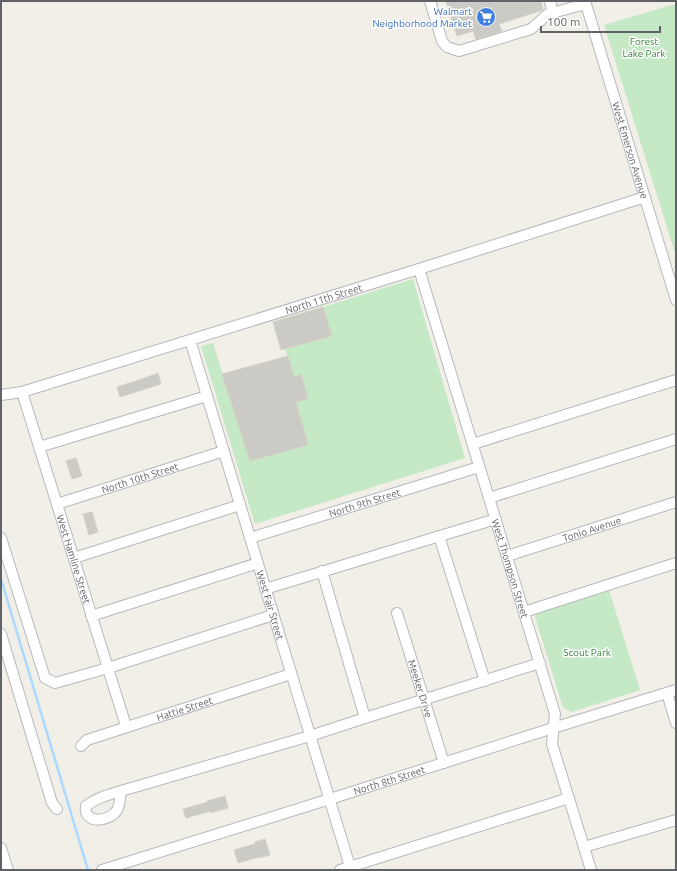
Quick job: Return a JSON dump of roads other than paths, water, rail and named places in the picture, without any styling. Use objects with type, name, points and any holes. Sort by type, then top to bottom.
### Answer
[{"type":"street","points":[[430,1],[442,41],[447,47],[459,51],[531,29],[548,14],[585,3]]},
{"type":"street","points":[[551,1],[553,13]]},
{"type":"street","name":"West Emerson Avenue","points":[[585,3],[676,300]]},
{"type":"street","name":"North 11th Street","points":[[1,395],[22,392],[419,269],[645,197]]},
{"type":"street","name":"West Thompson Street","points":[[419,269],[555,714],[552,744],[591,870]]},
{"type":"street","name":"West Fair Street","points":[[190,340],[351,868]]},
{"type":"street","points":[[472,444],[676,380]]},
{"type":"street","name":"West Hamline Street","points":[[22,392],[126,726]]},
{"type":"street","points":[[39,447],[207,396]]},
{"type":"street","points":[[489,498],[676,439]]},
{"type":"street","name":"North 10th Street","points":[[57,504],[224,451]]},
{"type":"street","name":"North 9th Street","points":[[250,538],[479,467]]},
{"type":"street","name":"Tonio Avenue","points":[[507,556],[676,502]]},
{"type":"street","points":[[74,558],[240,505]]},
{"type":"street","points":[[266,588],[496,519]]},
{"type":"street","points":[[439,536],[485,681]]},
{"type":"street","points":[[1,538],[45,678],[55,683],[108,668],[274,615]]},
{"type":"street","points":[[91,616],[258,562]]},
{"type":"street","points":[[524,612],[676,563]]},
{"type":"street","points":[[322,571],[365,718]]},
{"type":"street","name":"Meeker Drive","points":[[397,613],[444,763]]},
{"type":"street","points":[[1,634],[52,803],[57,808]]},
{"type":"street","points":[[121,791],[310,736],[540,664]]},
{"type":"street","name":"Hattie Street","points":[[82,746],[86,740],[126,726],[291,674]]},
{"type":"street","points":[[672,692],[676,723]]},
{"type":"street","name":"North 8th Street","points":[[102,870],[672,692]]},
{"type":"street","points":[[340,870],[351,868],[569,798]]},
{"type":"street","points":[[584,847],[676,820]]},
{"type":"street","points":[[1,848],[8,870]]},
{"type":"waterway","points":[[1,579],[88,870]]},
{"type":"place","name":"Walmart Neighborhood Market","points":[[486,17]]},
{"type":"park label","name":"Forest Lake Park","points":[[644,46]]},
{"type":"park label","name":"Scout Park","points":[[587,652]]}]
